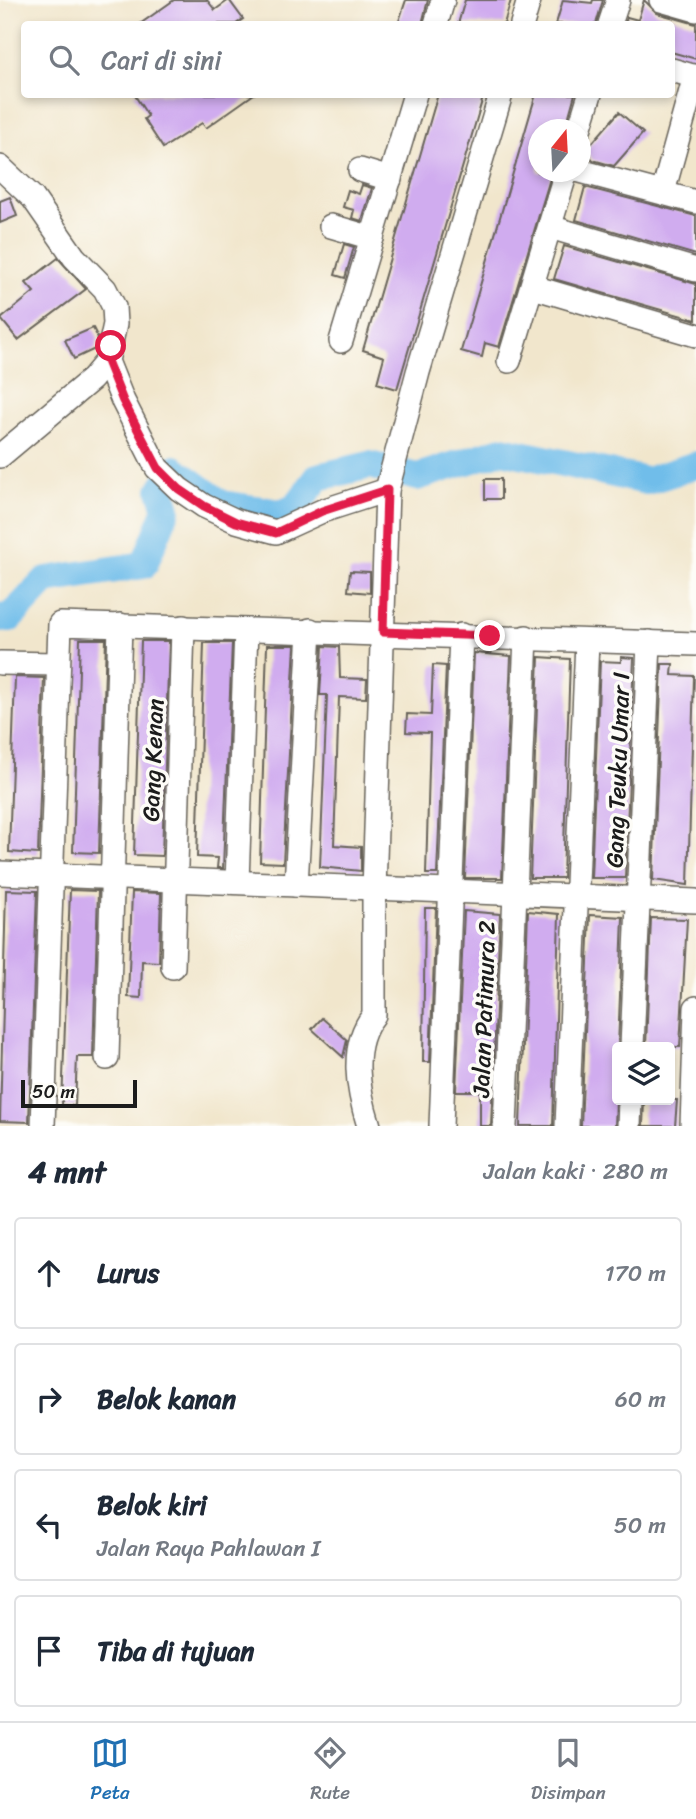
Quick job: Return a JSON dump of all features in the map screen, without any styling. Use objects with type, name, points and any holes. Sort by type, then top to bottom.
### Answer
[{"type":"street","points":[[437,21],[443,0]]},
{"type":"street","points":[[523,21],[529,0]]},
{"type":"street","points":[[611,21],[618,0]]},
{"type":"street","points":[[661,0],[696,10]]},
{"type":"street","points":[[663,192],[687,138],[696,76],[675,71]]},
{"type":"street","points":[[341,341],[414,98]]},
{"type":"street","points":[[369,1126],[357,1088],[359,1060],[369,1022],[374,1014],[374,890],[388,487],[500,98]]},
{"type":"street","points":[[582,119],[589,98]]},
{"type":"street","points":[[0,167],[33,198],[74,257],[104,289],[114,307],[116,324],[107,361],[92,379],[0,456]]},
{"type":"street","points":[[360,170],[390,179]]},
{"type":"street","points":[[591,174],[696,202]]},
{"type":"street","points":[[509,360],[563,182]]},
{"type":"street","points":[[331,226],[372,238]]},
{"type":"street","points":[[550,227],[696,270]]},
{"type":"street","points":[[533,287],[696,335]]},
{"type":"street","points":[[107,361],[128,413],[158,468],[179,489],[236,522],[276,533],[322,511],[388,487]]},
{"type":"street","points":[[43,1126],[58,628],[64,623],[120,625],[183,634],[310,630],[696,645]]},
{"type":"street","points":[[107,1058],[120,625]]},
{"type":"street","points":[[237,882],[246,630]]},
{"type":"street","points":[[296,884],[310,630]]},
{"type":"street","name":"Gang Kenan","points":[[173,967],[183,634]]},
{"type":"street","points":[[441,1126],[461,635]]},
{"type":"street","name":"Jalan Patimura 2","points":[[505,1126],[526,637]]},
{"type":"street","points":[[567,1126],[587,641]]},
{"type":"street","name":"Gang Teuku Umar I","points":[[632,1042],[649,642]]},
{"type":"street","points":[[0,663],[57,664]]},
{"type":"street","points":[[0,873],[696,901]]},
{"type":"street","points":[[692,1126],[696,1008]]},
{"type":"street","points":[[629,1126],[630,1105]]},
{"type":"building","points":[[174,0],[207,0],[215,10],[229,0],[243,19],[240,21],[144,21]]},
{"type":"building","points":[[406,0],[428,0],[423,21],[399,21]]},
{"type":"building","points":[[465,0],[511,0],[505,21],[459,21]]},
{"type":"building","points":[[563,0],[592,3],[593,0],[603,0],[597,21],[557,21]]},
{"type":"building","points":[[644,0],[657,13],[696,24],[696,59],[675,53],[675,21],[626,21],[627,17],[638,20]]},
{"type":"building","points":[[137,98],[248,98],[206,128],[202,123],[163,148],[144,119],[148,116]]},
{"type":"building","points":[[437,98],[483,98],[397,389],[377,383],[384,357],[363,350]]},
{"type":"building","points":[[535,98],[574,98],[568,119],[529,119]]},
{"type":"building","points":[[619,112],[643,133],[614,166],[593,160],[591,144]]},
{"type":"building","points":[[528,121],[528,182],[549,182],[499,347],[485,343],[482,357],[461,351]]},
{"type":"building","points":[[362,185],[372,188],[362,221],[352,218],[354,210],[343,207],[348,190],[359,194]]},
{"type":"building","points":[[585,187],[696,216],[696,255],[576,220]]},
{"type":"building","points":[[10,197],[17,216],[0,223],[0,201]]},
{"type":"building","points":[[344,244],[354,247],[345,278],[335,275]]},
{"type":"building","points":[[564,246],[696,284],[696,320],[554,279]]},
{"type":"building","points":[[58,258],[86,289],[18,340],[1,319],[34,292],[26,283]]},
{"type":"building","points":[[93,328],[98,338],[95,349],[74,359],[65,340]]},
{"type":"building","points":[[485,479],[501,479],[501,499],[485,499]]},
{"type":"building","points":[[350,571],[370,572],[370,593],[348,591]]},
{"type":"building","points":[[80,639],[106,639],[99,853],[73,852]]},
{"type":"building","points":[[141,641],[169,641],[162,856],[134,855]]},
{"type":"building","points":[[204,643],[232,643],[223,868],[217,868],[218,858],[197,857]]},
{"type":"building","points":[[267,645],[295,645],[283,863],[260,862]]},
{"type":"building","points":[[323,646],[339,647],[340,678],[367,679],[366,698],[339,697],[334,845],[361,847],[361,871],[320,867],[327,695],[320,695]]},
{"type":"building","points":[[474,653],[511,656],[502,878],[465,878]]},
{"type":"building","points":[[539,657],[570,659],[563,878],[530,878]]},
{"type":"building","points":[[621,657],[634,658],[625,878],[591,878],[600,661],[621,662]]},
{"type":"building","points":[[662,664],[673,664],[672,675],[694,676],[688,885],[653,880]]},
{"type":"building","points":[[433,665],[446,666],[437,874],[426,874],[430,733],[406,732],[407,714],[431,715]]},
{"type":"building","points":[[15,677],[44,678],[38,854],[9,852]]},
{"type":"building","points":[[6,890],[37,891],[29,1122],[0,1121]]},
{"type":"building","points":[[70,890],[98,891],[93,1057],[77,1057],[75,1106],[62,1105]]},
{"type":"building","points":[[132,892],[161,893],[159,962],[142,961],[141,998],[128,997]]},
{"type":"building","points":[[425,908],[436,908],[430,1062],[423,1062]]},
{"type":"building","points":[[464,911],[500,914],[491,1126],[480,1126],[480,1091],[456,1091]]},
{"type":"building","points":[[528,911],[559,914],[553,1126],[520,1126]]},
{"type":"building","points":[[590,915],[623,917],[618,1042],[612,1042],[612,1105],[616,1105],[615,1126],[581,1126]]},
{"type":"building","points":[[651,918],[687,919],[680,1047],[675,1047],[675,1042],[646,1042]]},
{"type":"building","points":[[322,1018],[347,1040],[343,1057],[312,1029]]},
{"type":"building","points":[[677,1100],[675,1126],[643,1126],[644,1105],[675,1105]]},
{"type":"waterway","points":[[0,617],[9,619],[46,580],[144,565],[167,509],[161,490],[174,469],[222,504],[281,513],[295,508],[318,477],[370,465],[417,477],[502,450],[647,481],[696,465]]},
{"type":"route","points":[[111,346],[107,361],[123,401],[158,468],[179,489],[204,506],[236,522],[276,533],[322,511],[387,490],[383,632],[490,636]]}]
